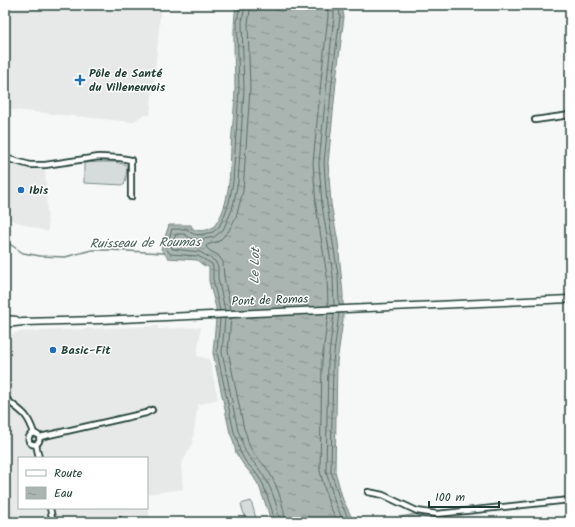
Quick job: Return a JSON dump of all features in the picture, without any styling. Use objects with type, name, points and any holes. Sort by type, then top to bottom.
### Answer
[{"type":"main road","name":"Pont de Romas","points":[[23,322],[570,299]]},
{"type":"main road","points":[[5,319],[23,322]]},
{"type":"main road","points":[[5,324],[23,322]]},
{"type":"street","points":[[536,120],[570,115]]},
{"type":"street","points":[[5,158],[30,165],[99,157],[131,160],[131,197]]},
{"type":"street","points":[[5,398],[25,413],[30,420],[34,433],[40,437],[140,415],[152,410]]},
{"type":"street","points":[[34,433],[30,435],[29,440],[30,443],[36,444]]},
{"type":"street","points":[[36,444],[40,441],[40,437]]},
{"type":"street","points":[[36,444],[39,457]]},
{"type":"street","points":[[368,492],[383,495],[417,512],[437,514],[570,500]]},
{"type":"street","points":[[50,509],[53,522]]},
{"type":"street","points":[[108,522],[119,520]]},
{"type":"shaded area","name":"Pôle de Santé du Villeneuvois","points":[[5,5],[161,5],[150,115],[143,115],[133,122],[5,109]]},
{"type":"shaded area","points":[[5,160],[34,168],[45,168],[48,232],[5,218]]},
{"type":"shaded area","points":[[158,326],[158,329],[201,327],[197,356],[209,359],[218,399],[198,405],[192,444],[181,465],[183,489],[148,494],[148,457],[18,457],[18,509],[148,508],[151,522],[5,522],[5,336],[19,332]]},
{"type":"green space","points":[[115,162],[127,165],[124,185],[84,183],[84,163]]},
{"type":"green space","points":[[251,501],[256,518],[246,521],[241,504]]},
{"type":"green space","points":[[414,514],[439,522],[402,522],[402,517]]},
{"type":"water","name":"Le Lot","points":[[236,5],[342,5],[344,17],[328,163],[331,204],[338,242],[343,295],[343,320],[337,362],[335,471],[343,500],[354,522],[271,522],[259,486],[236,453],[230,433],[213,353],[216,308],[209,281],[209,267],[203,265],[197,260],[168,258],[161,249],[169,225],[191,225],[193,229],[196,230],[208,230],[215,225],[224,208],[228,188],[235,102],[234,36]]},
{"type":"waterway","name":"Ruisseau de Roumas","points":[[5,241],[23,253],[40,256],[65,257],[92,250],[164,253]]},
{"type":"place","name":"Pôle de Santé du Villeneuvois","points":[[80,80]]},
{"type":"place","name":"Ibis","points":[[21,190]]},
{"type":"place","name":"Basic-Fit","points":[[53,350]]}]
